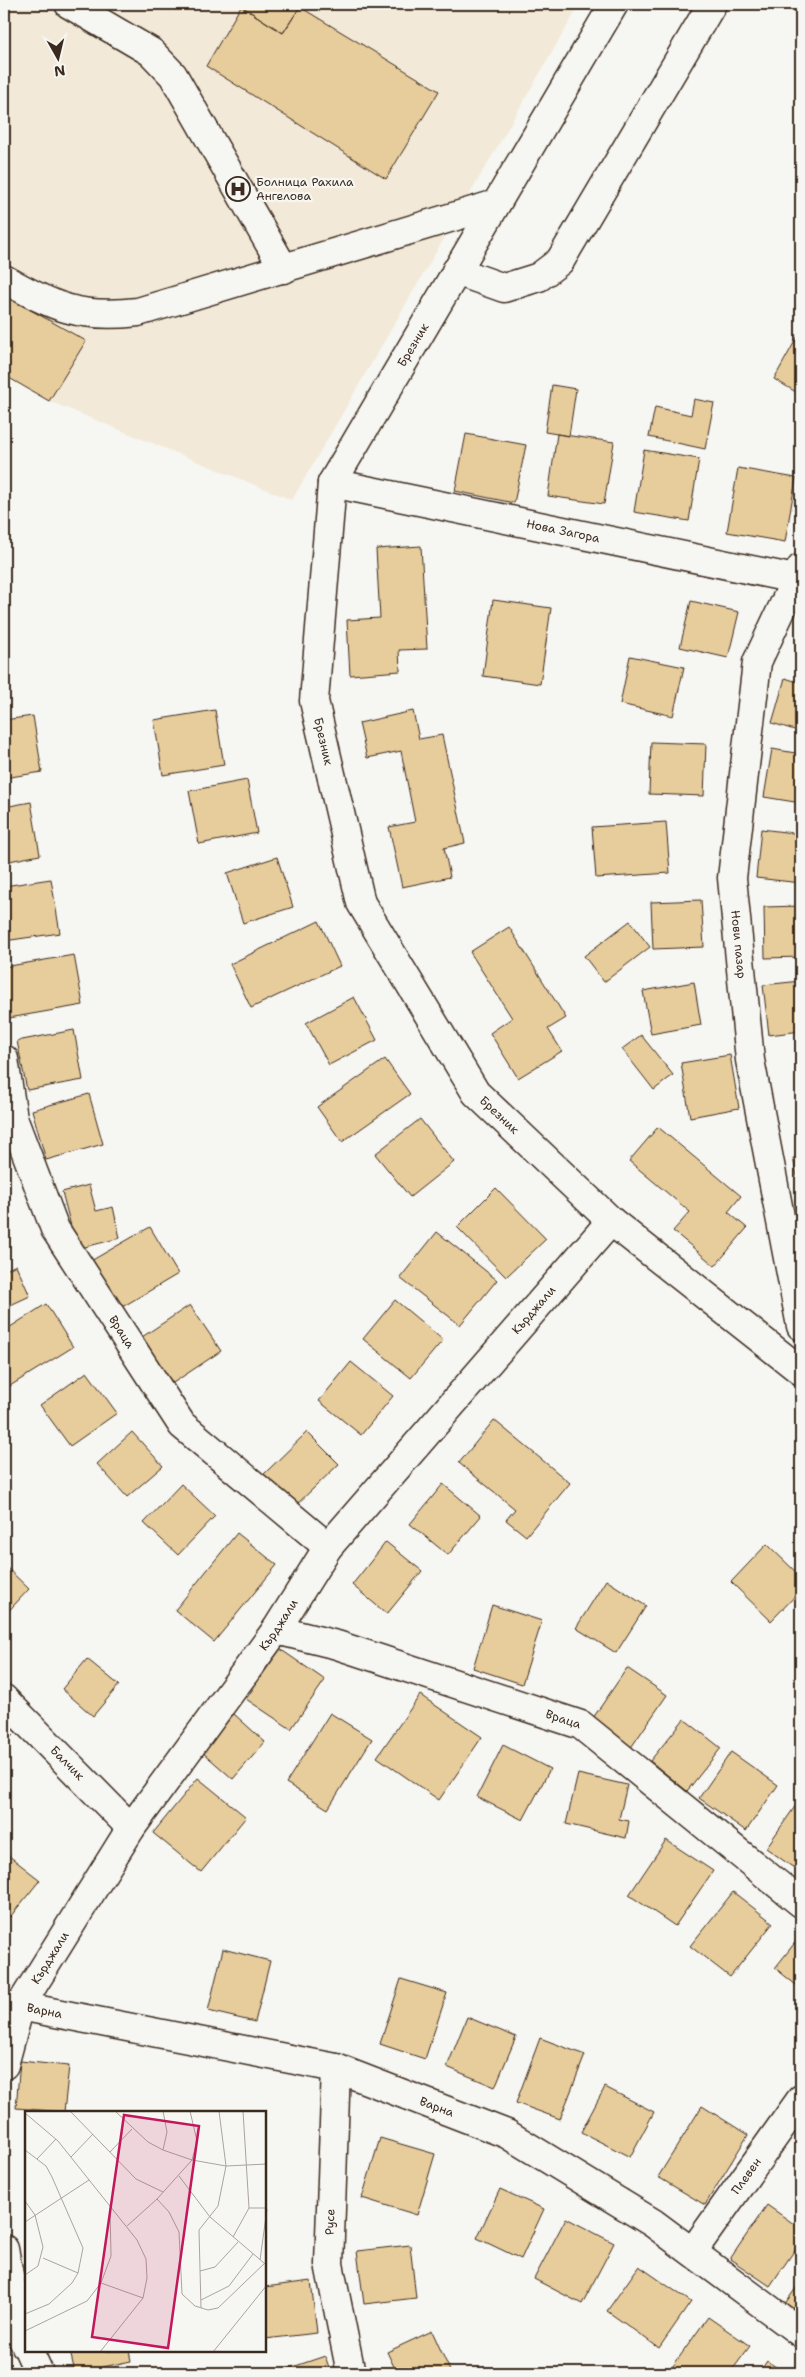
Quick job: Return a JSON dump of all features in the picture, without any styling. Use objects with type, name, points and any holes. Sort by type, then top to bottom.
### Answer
[{"type":"street","points":[[69,4],[151,52],[173,75],[284,268]]},
{"type":"street","name":"Брезник","points":[[614,4],[332,483],[314,701],[361,903],[476,1093],[610,1220],[801,1371]]},
{"type":"street","points":[[456,271],[504,288],[539,278],[560,261],[712,4]]},
{"type":"street","points":[[4,279],[49,304],[81,312],[112,315],[138,312],[496,204]]},
{"type":"street","name":"Нова Загора","points":[[332,483],[798,573]]},
{"type":"street","name":"Нови пазар","points":[[798,573],[757,662],[732,878],[750,1060],[801,1326]]},
{"type":"street","name":"Враца","points":[[4,1059],[13,1118],[55,1229],[182,1425],[328,1547]]},
{"type":"street","name":"Кърджали","points":[[4,2065],[12,2006],[131,1828],[276,1630],[328,1547],[610,1220]]},
{"type":"street","name":"Враца","points":[[276,1630],[337,1644],[581,1725],[801,1903]]},
{"type":"street","name":"Балчик","points":[[4,1699],[131,1828]]},
{"type":"street","name":"Варна","points":[[12,2006],[336,2068],[507,2134],[653,2223],[801,2333]]},
{"type":"street","name":"Русе","points":[[336,2068],[329,2264],[351,2373]]},
{"type":"street","name":"Плевен","points":[[693,2251],[801,2100]]},
{"type":"street","points":[[4,2250],[21,2336],[25,2344]]},
{"type":"street","points":[[29,2352],[40,2373]]},
{"type":"shaded area","name":"Болница Рахила Ангелова","points":[[4,4],[580,4],[292,500],[49,401],[4,375]]},
{"type":"building","points":[[238,4],[302,4],[283,33]]},
{"type":"building","points":[[241,6],[283,33],[300,7],[439,91],[386,179],[206,66]]},
{"type":"building","points":[[4,295],[86,341],[49,401],[4,375]]},
{"type":"building","points":[[799,334],[801,335],[801,395],[774,379]]},
{"type":"building","points":[[552,385],[576,389],[569,436],[545,432]]},
{"type":"building","points":[[694,399],[714,403],[705,449],[649,437],[655,407],[691,415]]},
{"type":"building","points":[[466,434],[526,445],[514,503],[455,491]]},
{"type":"building","points":[[557,434],[614,442],[604,504],[548,496]]},
{"type":"building","points":[[644,450],[699,459],[689,521],[634,512]]},
{"type":"building","points":[[738,468],[796,478],[785,542],[727,532]]},
{"type":"building","points":[[421,546],[427,649],[399,650],[400,671],[350,675],[347,620],[380,618],[376,549]]},
{"type":"building","points":[[493,600],[551,608],[540,684],[483,676]]},
{"type":"building","points":[[691,601],[739,612],[728,658],[680,647]]},
{"type":"building","points":[[630,656],[684,667],[673,716],[620,704]]},
{"type":"building","points":[[785,678],[801,683],[801,732],[772,723]]},
{"type":"building","points":[[215,710],[224,765],[163,775],[154,720]]},
{"type":"building","points":[[413,711],[419,739],[442,735],[465,843],[444,848],[450,877],[402,887],[389,827],[415,822],[401,751],[367,758],[359,723]]},
{"type":"building","points":[[33,716],[42,772],[4,778],[4,720]]},
{"type":"building","points":[[651,742],[706,744],[704,796],[649,794]]},
{"type":"building","points":[[772,749],[801,754],[801,803],[764,797]]},
{"type":"building","points":[[247,780],[257,833],[199,844],[189,791]]},
{"type":"building","points":[[31,802],[40,855],[4,862],[4,807]]},
{"type":"building","points":[[666,822],[670,873],[596,878],[592,827]]},
{"type":"building","points":[[761,829],[801,834],[801,883],[756,878]]},
{"type":"building","points":[[277,857],[293,907],[243,923],[227,873]]},
{"type":"building","points":[[51,879],[60,933],[4,941],[4,886]]},
{"type":"building","points":[[701,900],[704,947],[653,949],[651,902]]},
{"type":"building","points":[[801,906],[801,957],[765,958],[764,907]]},
{"type":"building","points":[[319,921],[340,966],[251,1008],[230,964]]},
{"type":"building","points":[[630,921],[650,947],[604,982],[584,956]]},
{"type":"building","points":[[509,927],[566,1018],[548,1029],[562,1051],[518,1078],[490,1033],[512,1018],[470,952]]},
{"type":"building","points":[[74,955],[83,1005],[9,1018],[4,988],[4,967]]},
{"type":"building","points":[[801,981],[801,1031],[769,1035],[763,985]]},
{"type":"building","points":[[694,982],[701,1025],[651,1034],[643,991]]},
{"type":"building","points":[[354,997],[377,1040],[329,1065],[306,1023]]},
{"type":"building","points":[[74,1030],[83,1080],[27,1090],[17,1041]]},
{"type":"building","points":[[641,1035],[673,1075],[654,1090],[622,1049]]},
{"type":"building","points":[[730,1055],[739,1108],[690,1117],[681,1063]]},
{"type":"building","points":[[385,1059],[410,1094],[342,1142],[317,1107]]},
{"type":"building","points":[[89,1094],[103,1144],[46,1160],[32,1110]]},
{"type":"building","points":[[420,1119],[454,1162],[410,1197],[375,1154]]},
{"type":"building","points":[[658,1127],[741,1196],[728,1212],[747,1228],[715,1266],[673,1231],[690,1212],[629,1161]]},
{"type":"building","points":[[801,1156],[801,1194],[793,1158]]},
{"type":"building","points":[[89,1185],[96,1211],[113,1207],[120,1238],[77,1249],[62,1192]]},
{"type":"building","points":[[496,1188],[546,1239],[506,1277],[457,1227]]},
{"type":"building","points":[[150,1227],[178,1274],[117,1310],[89,1262]]},
{"type":"building","points":[[437,1232],[497,1280],[460,1325],[400,1278]]},
{"type":"building","points":[[16,1265],[30,1296],[4,1308],[4,1271]]},
{"type":"building","points":[[395,1300],[443,1340],[411,1378],[363,1339]]},
{"type":"building","points":[[46,1304],[73,1347],[5,1389],[4,1331]]},
{"type":"building","points":[[190,1305],[221,1351],[167,1387],[136,1341]]},
{"type":"building","points":[[351,1362],[393,1396],[361,1435],[319,1401]]},
{"type":"building","points":[[87,1372],[117,1413],[70,1446],[40,1405]]},
{"type":"building","points":[[494,1420],[570,1483],[526,1536],[506,1520],[515,1509],[459,1463]]},
{"type":"building","points":[[132,1432],[163,1466],[127,1497],[97,1464]]},
{"type":"building","points":[[307,1432],[339,1464],[293,1508],[262,1476]]},
{"type":"building","points":[[181,1484],[215,1516],[178,1555],[144,1523]]},
{"type":"building","points":[[443,1484],[481,1516],[448,1555],[410,1524]]},
{"type":"building","points":[[237,1533],[277,1565],[214,1642],[175,1610]]},
{"type":"building","points":[[386,1542],[422,1571],[387,1614],[352,1585]]},
{"type":"building","points":[[767,1544],[801,1577],[801,1590],[771,1621],[731,1582]]},
{"type":"building","points":[[4,1565],[29,1589],[4,1616]]},
{"type":"building","points":[[606,1580],[646,1606],[616,1653],[576,1628]]},
{"type":"building","points":[[492,1605],[542,1621],[522,1684],[473,1668]]},
{"type":"building","points":[[280,1649],[325,1680],[291,1729],[246,1699]]},
{"type":"building","points":[[87,1659],[119,1685],[93,1716],[62,1689]]},
{"type":"building","points":[[627,1668],[667,1695],[630,1749],[591,1721]]},
{"type":"building","points":[[420,1695],[482,1737],[439,1800],[377,1757]]},
{"type":"building","points":[[330,1713],[372,1739],[328,1809],[286,1783]]},
{"type":"building","points":[[234,1714],[265,1742],[233,1779],[201,1751]]},
{"type":"building","points":[[684,1719],[721,1748],[687,1791],[650,1761]]},
{"type":"building","points":[[4,1726],[13,1735],[4,1745]]},
{"type":"building","points":[[503,1745],[550,1769],[523,1820],[477,1797]]},
{"type":"building","points":[[731,1752],[778,1785],[746,1831],[699,1798]]},
{"type":"building","points":[[578,1774],[627,1785],[619,1819],[629,1821],[626,1838],[566,1824]]},
{"type":"building","points":[[198,1778],[246,1817],[201,1872],[153,1833]]},
{"type":"building","points":[[801,1798],[801,1873],[766,1848]]},
{"type":"building","points":[[666,1840],[713,1871],[675,1926],[629,1895]]},
{"type":"building","points":[[4,1852],[40,1880],[10,1917],[4,1912]]},
{"type":"building","points":[[733,1892],[773,1923],[730,1977],[690,1946]]},
{"type":"building","points":[[801,1935],[801,1989],[775,1968]]},
{"type":"building","points":[[223,1949],[270,1961],[255,2022],[208,2011]]},
{"type":"building","points":[[401,1979],[447,1993],[425,2059],[380,2044]]},
{"type":"building","points":[[467,2017],[516,2037],[495,2087],[447,2067]]},
{"type":"building","points":[[540,2038],[585,2055],[560,2119],[516,2103]]},
{"type":"building","points":[[20,2061],[69,2066],[64,2111],[16,2108]]},
{"type":"building","points":[[605,2087],[654,2112],[630,2157],[581,2132]]},
{"type":"building","points":[[702,2106],[748,2135],[705,2205],[658,2177]]},
{"type":"building","points":[[380,2138],[435,2154],[417,2215],[362,2198]]},
{"type":"building","points":[[500,2189],[544,2209],[521,2259],[477,2238]]},
{"type":"building","points":[[767,2205],[801,2229],[801,2241],[770,2286],[730,2259]]},
{"type":"building","points":[[566,2218],[614,2243],[582,2304],[534,2279]]},
{"type":"building","points":[[410,2245],[416,2298],[364,2304],[357,2251]]},
{"type":"building","points":[[639,2266],[691,2302],[659,2348],[607,2311]]},
{"type":"building","points":[[311,2281],[317,2333],[266,2339],[266,2287]]},
{"type":"building","points":[[801,2281],[801,2317],[784,2305]]},
{"type":"building","points":[[708,2317],[750,2346],[730,2373],[668,2373]]},
{"type":"building","points":[[432,2331],[451,2373],[397,2373],[387,2352]]},
{"type":"building","points":[[70,2352],[129,2352],[131,2361],[75,2373]]},
{"type":"building","points":[[325,2356],[331,2373],[275,2373]]},
{"type":"building","points":[[767,2361],[785,2373],[759,2373]]},
{"type":"place","name":"Болница Рахила Ангелова","points":[[238,189]]}]
